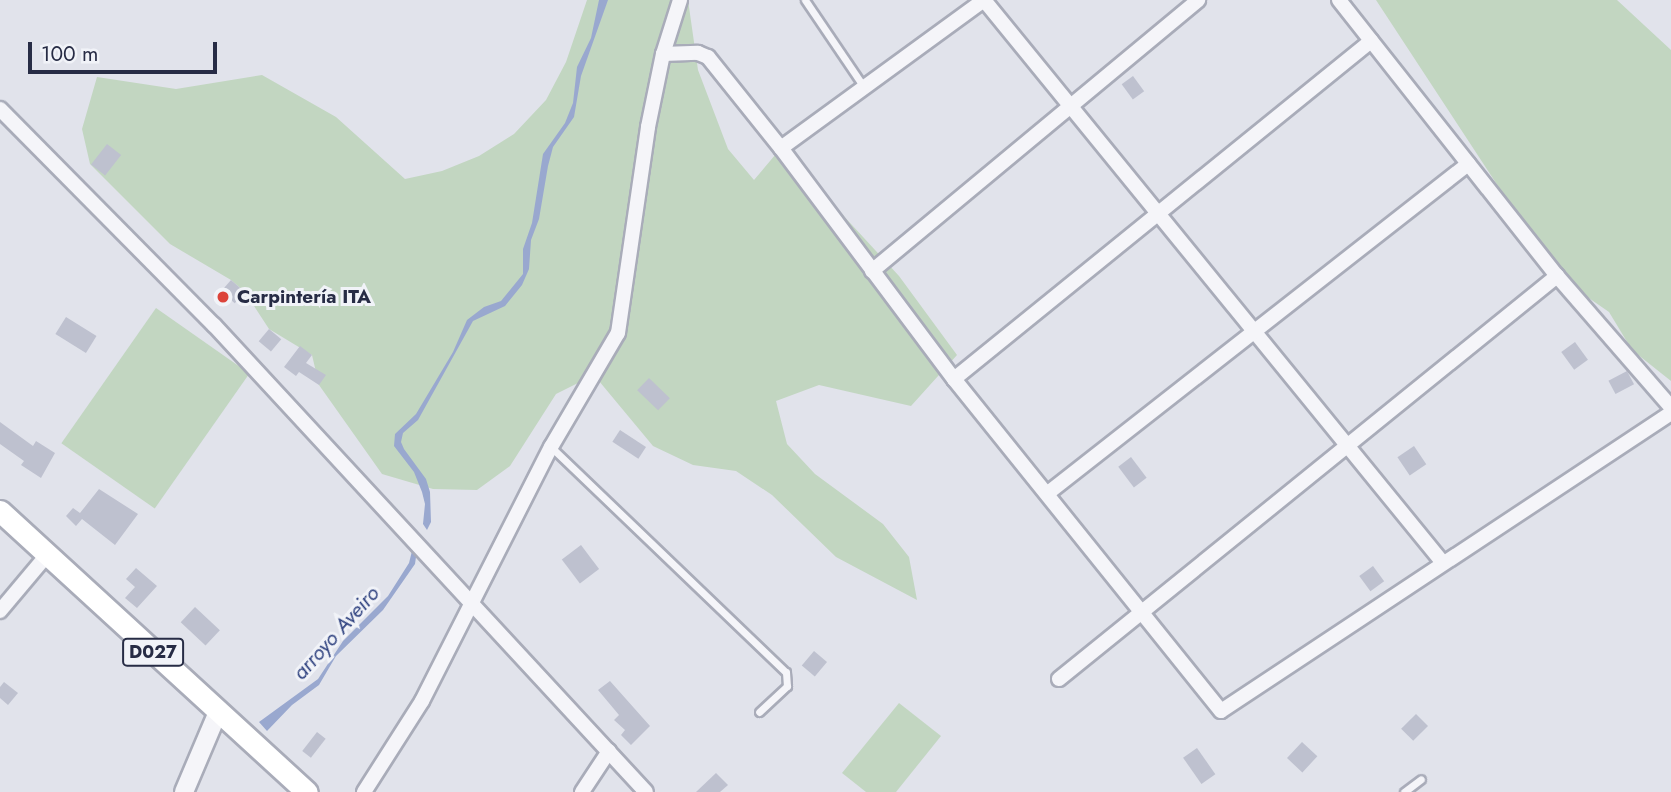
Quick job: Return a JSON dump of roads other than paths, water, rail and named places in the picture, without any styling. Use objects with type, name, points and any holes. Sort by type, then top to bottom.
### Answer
[{"type":"main road","name":"D027","points":[[0,511],[307,792]]},
{"type":"street","points":[[364,792],[422,701],[551,447],[609,351],[620,325],[646,138],[663,54],[680,0]]},
{"type":"street","points":[[781,148],[984,0],[1443,563]]},
{"type":"street","points":[[872,271],[1198,0]]},
{"type":"street","points":[[1339,0],[1557,275],[1671,407]]},
{"type":"street","points":[[954,379],[1371,41]]},
{"type":"street","points":[[663,54],[698,53],[708,57],[781,148],[954,379],[1221,711],[1671,413]]},
{"type":"street","points":[[0,109],[214,325],[646,792]]},
{"type":"street","points":[[1048,493],[1468,164]]},
{"type":"street","points":[[1059,679],[1557,275]]},
{"type":"street","points":[[0,611],[47,555]]},
{"type":"street","points":[[184,792],[218,712]]},
{"type":"street","points":[[582,792],[609,751]]},
{"type":"lane","points":[[805,0],[864,88]]},
{"type":"lane","points":[[551,447],[786,672],[787,686],[759,712]]},
{"type":"lane","points":[[1404,792],[1421,779]]},
{"type":"water","points":[[599,0],[608,0],[581,76],[574,117],[553,147],[539,219],[531,240],[529,269],[522,285],[505,306],[473,321],[418,420],[403,433],[401,442],[404,449],[426,479],[430,492],[431,522],[427,530],[423,524],[425,504],[422,492],[414,472],[394,446],[395,434],[416,414],[453,352],[467,320],[484,307],[501,301],[523,274],[523,249],[532,223],[543,154],[565,123],[573,103],[577,67],[591,38]]},
{"type":"water","points":[[413,547],[417,550],[415,564],[383,610],[336,656],[319,685],[292,705],[267,731],[259,722],[318,679],[343,641],[388,596],[409,563]]},
{"type":"place","name":"Carpintería ITA","points":[[223,297]]},
{"type":"water label","name":"arroyo Aveiro","points":[[336,633]]}]
